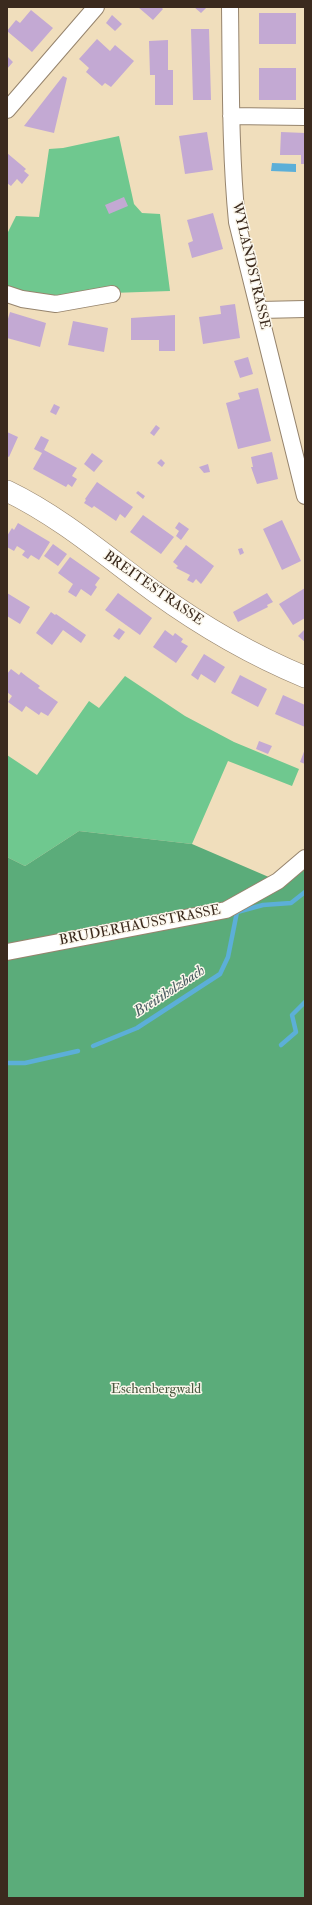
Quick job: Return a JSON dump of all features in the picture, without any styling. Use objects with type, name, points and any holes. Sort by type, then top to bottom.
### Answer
[{"type":"main road","name":"BREITESTRASSE","points":[[9,496],[59,522],[157,593],[212,630],[241,647],[305,678]]},
{"type":"street","points":[[7,110],[96,7]]},
{"type":"street","name":"WYLANDSTRASSE","points":[[230,7],[231,116],[237,222],[305,496]]},
{"type":"street","points":[[231,116],[305,117]]},
{"type":"street","points":[[7,294],[22,299],[56,304],[112,294]]},
{"type":"street","points":[[260,310],[305,309]]},
{"type":"street","name":"BRUDERHAUSSTRASSE","points":[[7,952],[226,910],[278,881],[305,858]]},
{"type":"green space","points":[[119,136],[134,204],[142,213],[160,214],[170,291],[112,293],[56,304],[7,294],[7,234],[16,216],[39,217],[49,149],[63,148]]},
{"type":"green space","points":[[125,676],[185,716],[234,742],[299,769],[292,786],[228,761],[192,844],[79,831],[25,866],[7,857],[7,755],[37,775],[89,701],[99,708]]},
{"type":"green space","name":"Eschenbergwald","points":[[79,831],[192,844],[278,881],[305,858],[305,1898],[7,1898],[7,857],[25,866]]},
{"type":"water","points":[[272,163],[296,164],[296,172],[271,171]]},
{"type":"building","points":[[138,7],[161,7],[163,9],[153,20]]},
{"type":"building","points":[[194,7],[207,7],[201,13]]},
{"type":"building","points":[[31,10],[53,28],[32,52],[7,31],[16,20],[20,23]]},
{"type":"building","points":[[259,13],[296,13],[296,44],[259,44]]},
{"type":"building","points":[[112,15],[122,24],[115,31],[106,23]]},
{"type":"building","points":[[191,29],[209,29],[211,100],[193,100]]},
{"type":"building","points":[[97,39],[110,51],[115,45],[134,61],[111,87],[105,83],[102,86],[86,72],[89,68],[79,59]]},
{"type":"building","points":[[168,40],[168,70],[173,70],[173,105],[155,105],[155,75],[150,75],[149,41]]},
{"type":"building","points":[[7,56],[13,62],[7,69]]},
{"type":"building","points":[[259,68],[296,68],[296,100],[259,100]]},
{"type":"building","points":[[63,76],[67,78],[54,133],[24,126]]},
{"type":"building","points":[[207,132],[213,170],[185,174],[179,136]]},
{"type":"building","points":[[281,132],[305,133],[305,164],[301,164],[301,155],[280,155]]},
{"type":"building","points":[[7,153],[26,169],[24,171],[29,175],[22,184],[17,179],[11,186],[7,183]]},
{"type":"building","points":[[124,197],[128,206],[109,214],[105,205]]},
{"type":"building","points":[[213,213],[223,249],[192,258],[188,243],[193,241],[187,220]]},
{"type":"building","points":[[235,304],[240,338],[203,344],[199,317],[221,314],[220,306]]},
{"type":"building","points":[[10,312],[46,323],[40,347],[7,338],[7,322]]},
{"type":"building","points":[[175,315],[175,351],[159,351],[159,340],[131,340],[131,318]]},
{"type":"building","points":[[73,321],[108,328],[104,352],[68,345]]},
{"type":"building","points":[[248,357],[253,374],[240,378],[234,361]]},
{"type":"building","points":[[258,388],[271,441],[238,449],[226,403],[240,399],[238,393]]},
{"type":"building","points":[[54,404],[60,407],[56,415],[50,412]]},
{"type":"building","points":[[156,425],[160,428],[154,436],[150,433]]},
{"type":"building","points":[[7,432],[18,437],[9,457],[7,456]]},
{"type":"building","points":[[41,436],[49,440],[44,450],[77,468],[72,476],[77,479],[72,487],[68,484],[66,487],[33,469],[42,453],[34,449]]},
{"type":"building","points":[[272,452],[278,479],[257,484],[251,467],[253,467],[251,457]]},
{"type":"building","points":[[92,453],[103,461],[94,472],[84,464]]},
{"type":"building","points":[[161,459],[165,463],[162,467],[157,463]]},
{"type":"building","points":[[208,464],[210,472],[204,473],[199,467]]},
{"type":"building","points":[[97,482],[133,507],[125,518],[120,514],[116,521],[94,506],[92,508],[84,503],[86,500],[85,499]]},
{"type":"building","points":[[138,491],[145,496],[143,499],[136,493]]},
{"type":"building","points":[[143,515],[174,537],[161,554],[130,532]]},
{"type":"building","points":[[282,520],[301,561],[282,570],[263,529]]},
{"type":"building","points":[[179,522],[189,529],[181,540],[176,536],[179,531],[175,528]]},
{"type":"building","points":[[18,523],[50,542],[39,560],[31,555],[28,559],[22,555],[25,551],[17,546],[14,551],[7,547],[7,536],[12,528],[14,530]]},
{"type":"building","points":[[53,544],[67,554],[58,566],[44,556]]},
{"type":"building","points":[[186,545],[214,566],[201,584],[196,579],[193,583],[187,580],[190,575],[176,568],[178,566],[173,562]]},
{"type":"building","points":[[242,548],[244,553],[240,555],[238,549]]},
{"type":"building","points":[[70,557],[100,578],[95,585],[97,587],[91,596],[81,589],[76,597],[68,592],[73,584],[58,573]]},
{"type":"building","points":[[305,588],[305,618],[293,625],[279,604]]},
{"type":"building","points":[[7,593],[30,607],[20,624],[7,616]]},
{"type":"building","points":[[118,593],[152,618],[140,635],[105,610]]},
{"type":"building","points":[[267,593],[273,602],[267,605],[268,607],[238,622],[233,612]]},
{"type":"building","points":[[51,612],[86,635],[81,643],[63,630],[52,645],[36,633]]},
{"type":"building","points":[[119,628],[125,632],[119,640],[113,636]]},
{"type":"building","points":[[305,629],[305,642],[298,636]]},
{"type":"building","points":[[165,630],[173,636],[175,633],[183,639],[181,642],[188,646],[176,663],[153,647]]},
{"type":"building","points":[[204,654],[225,667],[215,683],[201,674],[198,680],[191,675]]},
{"type":"building","points":[[11,669],[19,675],[21,672],[40,686],[38,688],[58,702],[48,716],[41,712],[39,715],[26,706],[22,712],[8,702],[12,696],[7,692],[7,674]]},
{"type":"building","points":[[240,675],[267,689],[258,707],[231,693]]},
{"type":"building","points":[[283,695],[305,705],[305,727],[275,714]]},
{"type":"building","points":[[259,741],[272,746],[268,754],[256,749]]},
{"type":"building","points":[[305,749],[305,764],[300,762]]},
{"type":"waterway","name":"Breitiholzbach","points":[[93,1046],[137,1028],[220,974],[228,957],[237,912],[263,905],[291,903],[305,892]]},
{"type":"waterway","points":[[281,1045],[296,1032],[292,1015],[305,1002]]},
{"type":"waterway","name":"Breitiholzbach","points":[[7,1063],[25,1063],[78,1051]]}]
